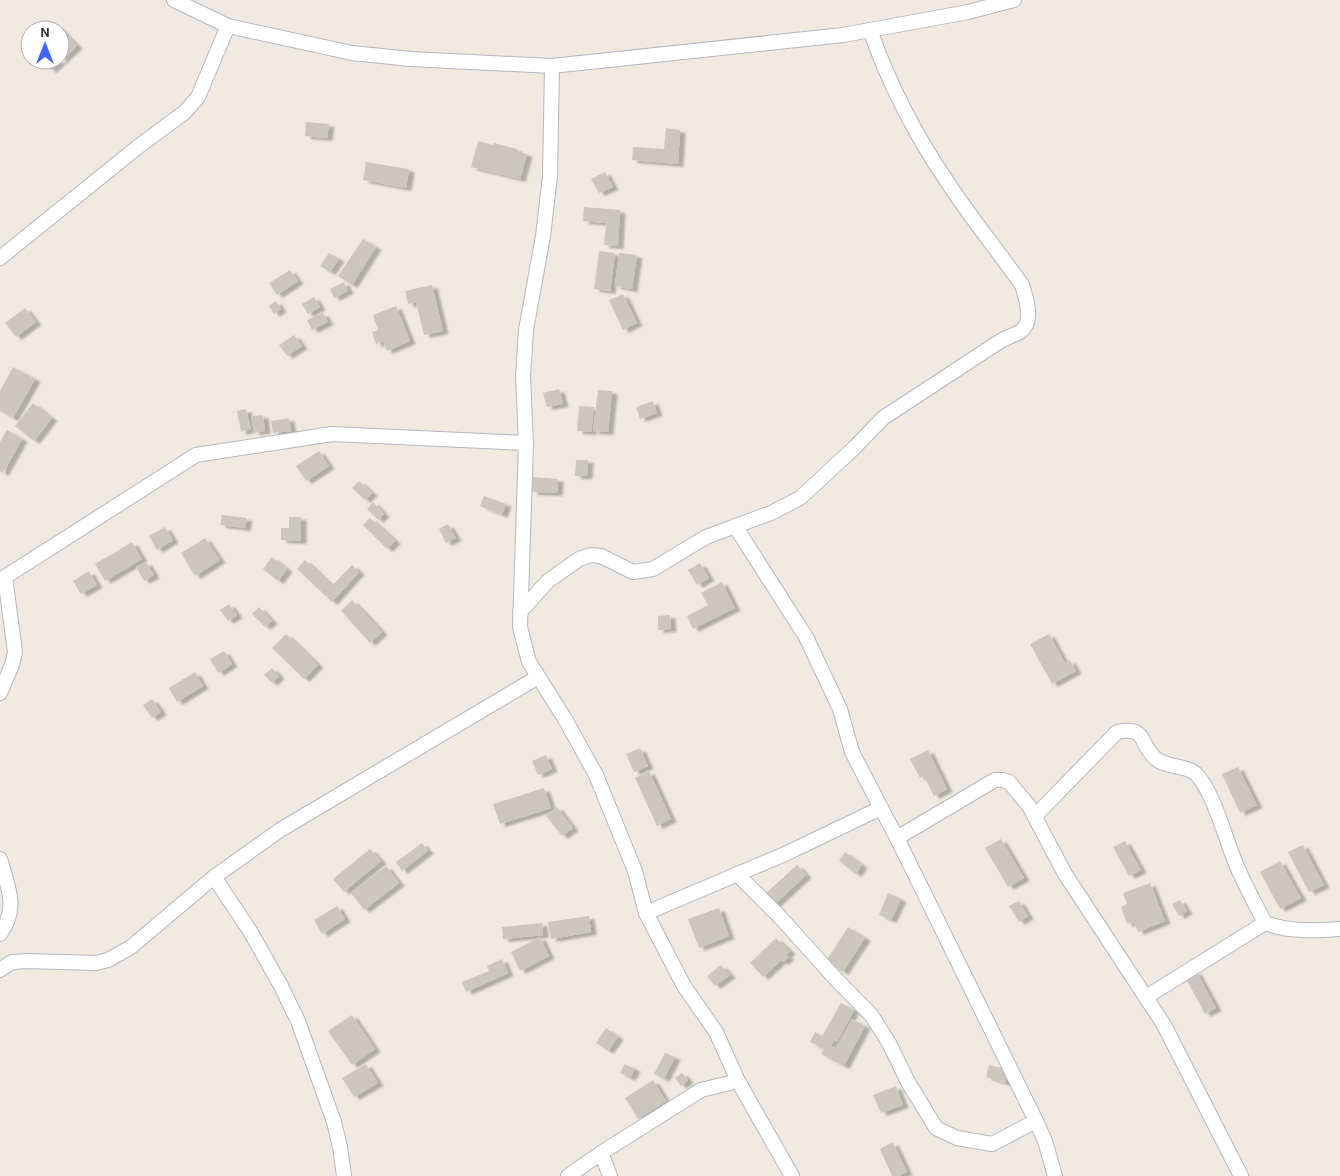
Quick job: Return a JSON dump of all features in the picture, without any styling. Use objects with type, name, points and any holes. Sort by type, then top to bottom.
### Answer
[{"type":"street","points":[[174,0],[228,26],[352,53],[411,59],[552,66],[870,30],[968,12],[1014,0]]},
{"type":"street","points":[[0,258],[139,146],[185,112],[198,97],[228,26]]},
{"type":"street","points":[[520,612],[548,581],[578,558],[591,555],[600,556],[633,572],[644,572],[653,569],[706,537],[771,513],[800,498],[853,449],[883,418],[1002,340],[1022,330],[1027,322],[1027,298],[1022,285],[943,175],[908,117],[882,65],[870,30]]},
{"type":"street","points":[[552,66],[550,176],[543,236],[526,330],[523,367],[526,443],[520,627],[529,662],[566,719],[596,775],[635,871],[646,913],[684,986],[716,1032],[738,1081],[792,1176]]},
{"type":"street","points":[[0,693],[12,665],[15,652],[2,575],[196,455],[332,434],[526,443]]},
{"type":"street","points":[[734,526],[806,638],[840,709],[852,752],[897,838],[1036,1121],[1045,1141],[1055,1176]]},
{"type":"street","points":[[0,970],[12,962],[96,963],[108,960],[131,947],[214,878],[280,830],[538,677]]},
{"type":"street","points":[[1035,816],[1117,732],[1130,730],[1138,733],[1153,756],[1162,764],[1184,768],[1195,774],[1202,783],[1216,810],[1236,864],[1265,922],[1281,929],[1340,929]]},
{"type":"street","points":[[897,838],[995,780],[1009,782],[1029,806],[1065,874],[1164,1024],[1240,1176]]},
{"type":"street","points":[[646,913],[785,854],[881,808]]},
{"type":"street","points":[[0,859],[11,893],[11,914],[0,934]]},
{"type":"street","points":[[737,874],[780,917],[872,1016],[936,1128],[957,1138],[992,1144],[1036,1121]]},
{"type":"street","points":[[214,878],[250,931],[298,1021],[334,1122],[344,1176]]},
{"type":"street","points":[[1146,997],[1265,922]]},
{"type":"street","points":[[568,1176],[600,1152],[701,1090],[738,1081]]},
{"type":"street","points":[[600,1152],[610,1176]]},
{"type":"building","points":[[70,39],[77,46],[70,52]]},
{"type":"building","points":[[306,122],[329,124],[327,138],[305,136]]},
{"type":"building","points":[[666,128],[680,130],[678,164],[632,160],[633,147],[664,149]]},
{"type":"building","points":[[478,141],[517,149],[517,151],[527,154],[520,179],[471,167]]},
{"type":"building","points":[[366,162],[409,169],[406,188],[363,180]]},
{"type":"building","points":[[605,172],[613,187],[599,193],[591,179]]},
{"type":"building","points":[[584,207],[620,210],[618,246],[604,245],[606,223],[583,221]]},
{"type":"building","points":[[363,239],[376,247],[352,285],[338,276]]},
{"type":"building","points":[[599,251],[615,253],[610,291],[594,289]]},
{"type":"building","points":[[329,253],[339,259],[330,272],[320,266]]},
{"type":"building","points":[[619,253],[637,255],[632,289],[615,286]]},
{"type":"building","points":[[290,270],[298,281],[277,295],[269,283]]},
{"type":"building","points":[[344,282],[348,291],[334,298],[330,289]]},
{"type":"building","points":[[432,285],[443,331],[424,335],[416,302],[408,304],[405,291]]},
{"type":"building","points":[[623,294],[637,323],[623,330],[609,300]]},
{"type":"building","points":[[314,297],[320,307],[308,314],[302,304]]},
{"type":"building","points":[[276,301],[281,309],[274,314],[269,306]]},
{"type":"building","points":[[396,306],[410,341],[387,351],[383,341],[376,344],[372,332],[378,330],[373,315]]},
{"type":"building","points":[[25,308],[36,322],[16,337],[5,323]]},
{"type":"building","points":[[323,313],[328,322],[312,330],[307,320]]},
{"type":"building","points":[[294,335],[302,346],[287,356],[279,345]]},
{"type":"building","points":[[13,367],[35,379],[13,418],[0,411],[0,391]]},
{"type":"building","points":[[559,389],[563,404],[547,407],[543,393]]},
{"type":"building","points":[[598,390],[612,391],[608,432],[593,431]]},
{"type":"building","points":[[653,401],[657,413],[640,419],[636,407]]},
{"type":"building","points":[[33,403],[52,418],[34,441],[15,426]]},
{"type":"building","points":[[579,406],[594,407],[591,432],[577,431]]},
{"type":"building","points":[[246,409],[251,429],[241,432],[237,411]]},
{"type":"building","points":[[263,415],[265,431],[254,432],[251,416]]},
{"type":"building","points":[[289,418],[291,431],[273,433],[271,421]]},
{"type":"building","points":[[7,430],[22,439],[3,473],[0,471],[0,442]]},
{"type":"building","points":[[319,451],[329,466],[306,481],[296,466]]},
{"type":"building","points":[[576,460],[588,460],[587,476],[575,476]]},
{"type":"building","points":[[533,477],[558,479],[557,493],[532,492]]},
{"type":"building","points":[[359,481],[372,493],[365,500],[352,488]]},
{"type":"building","points":[[484,496],[506,504],[502,515],[480,506]]},
{"type":"building","points":[[373,502],[384,514],[378,520],[367,509]]},
{"type":"building","points":[[222,515],[247,518],[245,528],[220,525]]},
{"type":"building","points":[[289,517],[301,517],[301,541],[281,540],[281,528],[289,528]]},
{"type":"building","points":[[370,518],[395,541],[387,549],[363,525]]},
{"type":"building","points":[[448,524],[456,538],[446,543],[439,529]]},
{"type":"building","points":[[165,527],[173,540],[157,550],[149,536]]},
{"type":"building","points":[[205,538],[220,560],[195,576],[181,553]]},
{"type":"building","points":[[132,542],[142,559],[105,581],[95,564]]},
{"type":"building","points":[[272,557],[287,569],[278,581],[263,569]]},
{"type":"building","points":[[305,560],[332,586],[352,565],[359,572],[332,602],[297,569]]},
{"type":"building","points":[[146,562],[154,575],[144,581],[136,567]]},
{"type":"building","points":[[700,563],[709,578],[697,585],[688,570]]},
{"type":"building","points":[[89,571],[97,585],[81,594],[73,581]]},
{"type":"building","points":[[722,582],[735,608],[693,629],[687,616],[708,605],[701,593]]},
{"type":"building","points":[[352,600],[382,632],[370,643],[341,611]]},
{"type":"building","points":[[229,604],[237,615],[228,621],[220,610]]},
{"type":"building","points":[[259,607],[272,621],[265,627],[252,614]]},
{"type":"building","points":[[670,615],[671,629],[658,630],[658,616]]},
{"type":"building","points":[[286,634],[318,665],[304,679],[272,648]]},
{"type":"building","points":[[1049,634],[1065,663],[1070,660],[1076,671],[1052,684],[1030,644]]},
{"type":"building","points":[[224,651],[232,664],[218,673],[210,659]]},
{"type":"building","points":[[272,668],[279,676],[272,683],[264,675]]},
{"type":"building","points":[[195,672],[203,686],[177,702],[169,688]]},
{"type":"building","points":[[152,699],[161,712],[152,718],[143,705]]},
{"type":"building","points":[[640,748],[648,766],[634,772],[626,754]]},
{"type":"building","points":[[928,750],[947,789],[934,796],[924,776],[920,778],[910,759]]},
{"type":"building","points":[[546,755],[552,769],[538,775],[532,761]]},
{"type":"building","points":[[1238,767],[1257,805],[1240,813],[1222,774]]},
{"type":"building","points":[[649,771],[671,819],[657,826],[635,778]]},
{"type":"building","points":[[544,788],[551,808],[500,824],[493,804]]},
{"type":"building","points":[[557,807],[573,828],[562,836],[546,816]]},
{"type":"building","points":[[1001,839],[1024,878],[1008,887],[985,848]]},
{"type":"building","points":[[1125,841],[1141,870],[1129,876],[1113,847]]},
{"type":"building","points":[[422,843],[428,851],[402,871],[396,862]]},
{"type":"building","points":[[1303,845],[1324,885],[1309,892],[1288,852]]},
{"type":"building","points":[[370,849],[381,861],[344,892],[333,879]]},
{"type":"building","points":[[845,852],[862,865],[856,874],[839,861]]},
{"type":"building","points":[[1280,861],[1301,898],[1280,909],[1260,872]]},
{"type":"building","points":[[797,865],[806,875],[774,905],[764,895]]},
{"type":"building","points":[[386,866],[399,883],[364,910],[351,893]]},
{"type":"building","points":[[1150,883],[1165,921],[1138,932],[1134,922],[1127,924],[1121,907],[1127,904],[1123,893]]},
{"type":"building","points":[[888,893],[901,899],[891,920],[879,915]]},
{"type":"building","points":[[1180,900],[1187,911],[1179,916],[1172,904]]},
{"type":"building","points":[[1019,901],[1028,916],[1019,922],[1009,906]]},
{"type":"building","points":[[337,906],[345,919],[322,934],[314,920]]},
{"type":"building","points":[[719,908],[729,936],[699,948],[688,919]]},
{"type":"building","points":[[589,916],[591,932],[551,939],[548,922]]},
{"type":"building","points":[[542,923],[543,935],[503,939],[502,927]]},
{"type":"building","points":[[848,927],[865,938],[843,972],[826,961]]},
{"type":"building","points":[[540,937],[549,956],[520,971],[511,952]]},
{"type":"building","points":[[776,938],[790,951],[786,955],[789,957],[783,962],[781,960],[763,977],[750,963]]},
{"type":"building","points":[[502,959],[508,973],[466,992],[462,982],[489,971],[487,966]]},
{"type":"building","points":[[721,965],[730,975],[715,986],[707,976]]},
{"type":"building","points":[[1196,971],[1216,1008],[1205,1014],[1185,977]]},
{"type":"building","points":[[841,1003],[854,1010],[837,1042],[834,1040],[831,1046],[836,1048],[852,1019],[865,1026],[844,1066],[821,1054],[824,1049],[810,1042],[815,1032],[822,1036]]},
{"type":"building","points":[[352,1015],[375,1049],[352,1065],[328,1031]]},
{"type":"building","points":[[606,1028],[618,1037],[608,1051],[596,1043]]},
{"type":"building","points":[[665,1053],[675,1057],[664,1079],[654,1074]]},
{"type":"building","points":[[366,1064],[378,1083],[354,1097],[342,1078]]},
{"type":"building","points":[[625,1064],[635,1069],[630,1078],[620,1073]]},
{"type":"building","points":[[989,1065],[1009,1070],[1005,1083],[986,1077]]},
{"type":"building","points":[[682,1073],[688,1080],[681,1086],[675,1078]]},
{"type":"building","points":[[653,1080],[666,1101],[638,1119],[625,1098]]},
{"type":"building","points":[[896,1086],[903,1105],[881,1113],[873,1095]]},
{"type":"building","points":[[893,1142],[907,1172],[899,1176],[892,1176],[880,1149]]}]
